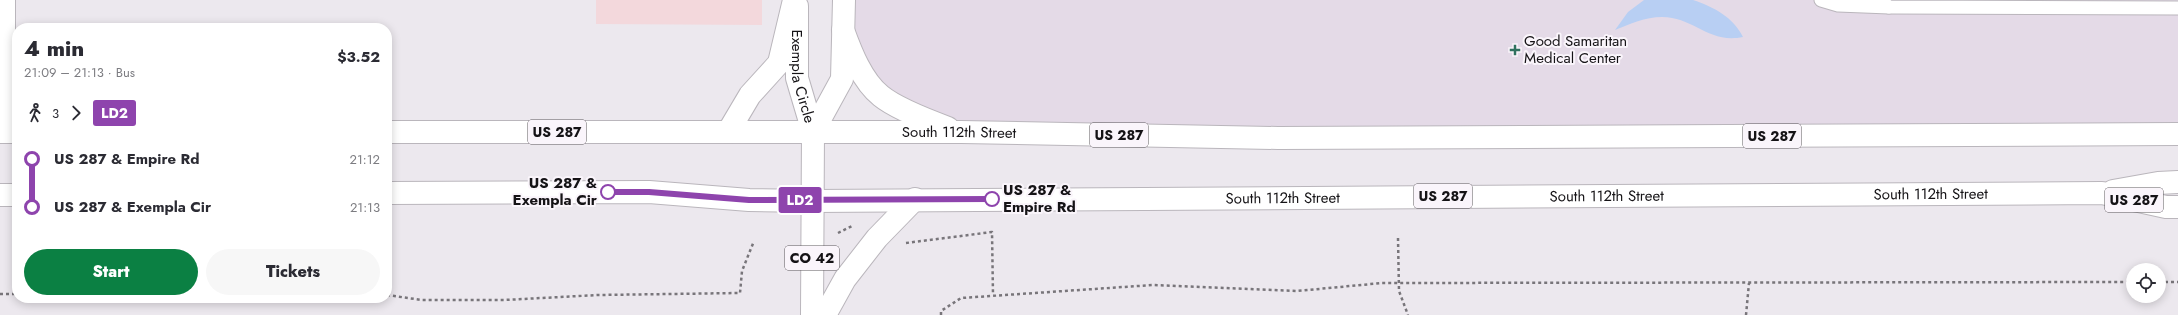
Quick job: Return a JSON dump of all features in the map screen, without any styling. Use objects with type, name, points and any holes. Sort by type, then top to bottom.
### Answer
[{"type":"main road","points":[[4,0],[7,132]]},
{"type":"main road","points":[[728,132],[750,95],[779,63],[796,0]]},
{"type":"main road","name":"Exempla Circle","points":[[796,0],[797,78],[813,132]]},
{"type":"main road","name":"Exempla Circle","points":[[813,132],[842,79],[844,0]]},
{"type":"main road","points":[[843,30],[860,70],[881,96],[924,119],[960,132]]},
{"type":"main road","name":"South 112th Street","points":[[392,132],[960,132],[1278,138],[2178,134]]},
{"type":"main road","name":"CO 42","points":[[812,315],[813,132]]},
{"type":"main road","points":[[2102,192],[2158,183],[2178,182]]},
{"type":"main road","name":"South 112th Street","points":[[392,193],[649,192],[749,200],[813,200],[2102,192],[2166,207],[2178,207]]},
{"type":"main road","points":[[0,195],[12,195]]},
{"type":"main road","points":[[825,315],[845,278],[877,238],[915,199]]},
{"type":"lane","points":[[1821,0],[1838,6],[1884,3],[2178,8]]},
{"type":"path","points":[[838,233],[856,224]]},
{"type":"path","points":[[901,246],[906,243],[992,232],[993,295]]},
{"type":"path","points":[[1398,238],[1399,291],[1408,315]]},
{"type":"path","points":[[392,296],[422,300],[504,300],[598,294],[740,293],[742,271],[754,241]]},
{"type":"path","points":[[941,315],[941,312],[961,298],[1152,285],[1297,291],[1399,283],[2126,282]]},
{"type":"path","points":[[2166,282],[2178,282]]},
{"type":"path","points":[[1746,315],[1749,283]]},
{"type":"path","points":[[0,294],[12,294]]},
{"type":"shaded area","points":[[596,0],[762,0],[762,25],[596,24]]},
{"type":"shaded area","name":"Good Samaritan Medical Center","points":[[844,0],[2178,0],[2178,135],[961,132],[881,96],[860,70]]},
{"type":"water","points":[[1644,0],[1693,0],[1728,18],[1743,37],[1720,37],[1710,34],[1683,21],[1662,17],[1632,23],[1615,30],[1628,12]]},
{"type":"bus line","name":"LD2","points":[[608,192],[649,192],[749,200],[992,199]]},
{"type":"place","name":"Good Samaritan Medical Center","points":[[1515,50]]},
{"type":"place","name":"US 287 & Exempla Cir","points":[[608,192]]},
{"type":"place","name":"US 287 & Empire Rd","points":[[992,199]]}]
